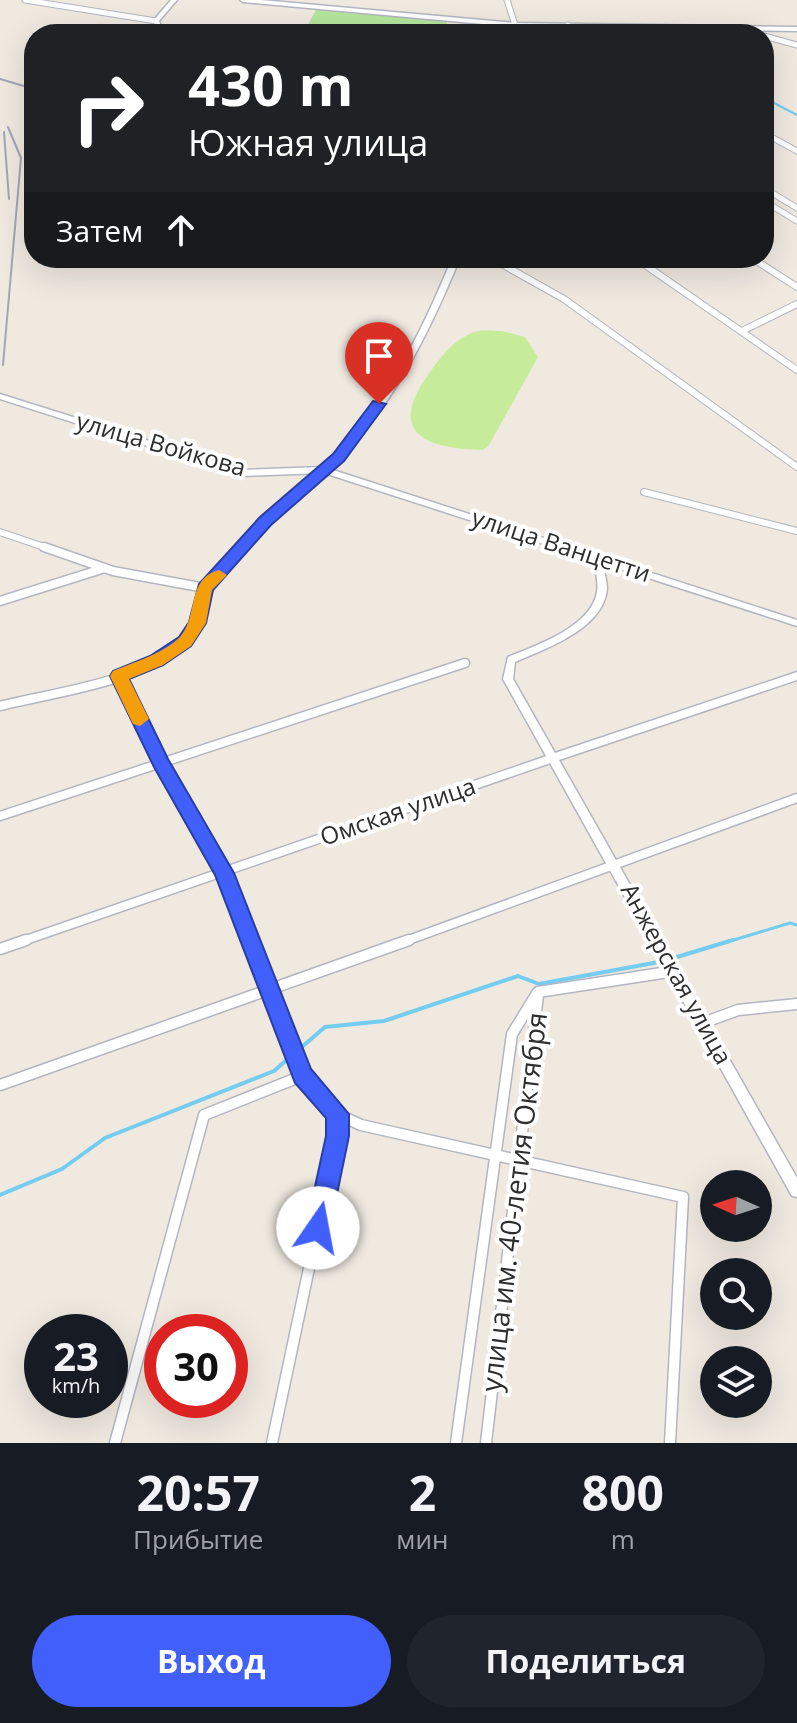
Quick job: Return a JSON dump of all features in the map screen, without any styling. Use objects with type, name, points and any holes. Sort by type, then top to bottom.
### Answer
[{"type":"street","points":[[25,0],[81,8],[117,19],[156,21]]},
{"type":"street","points":[[156,21],[174,0]]},
{"type":"street","points":[[243,0],[508,24]]},
{"type":"street","points":[[507,0],[515,24]]},
{"type":"street","points":[[774,29],[797,29]]},
{"type":"street","points":[[774,39],[797,45]]},
{"type":"street","points":[[774,138],[797,151]]},
{"type":"street","points":[[774,194],[797,208]]},
{"type":"street","points":[[774,207],[797,221]]},
{"type":"street","points":[[0,706],[119,676],[156,660],[185,642],[197,623],[205,588],[266,521],[338,458],[393,385],[431,323],[452,268]]},
{"type":"street","points":[[509,268],[564,299],[797,467]]},
{"type":"street","points":[[650,268],[797,370]]},
{"type":"street","points":[[768,268],[797,287]]},
{"type":"street","points":[[742,331],[797,304]]},
{"type":"street","name":"улица Войкова","points":[[0,396],[241,473],[324,470]]},
{"type":"street","name":"улица Ванцетти","points":[[324,470],[797,623]]},
{"type":"street","points":[[644,492],[797,531]]},
{"type":"street","points":[[0,532],[105,568],[175,585],[205,588]]},
{"type":"street","name":"Анжерская улица","points":[[597,559],[603,591],[587,621],[555,641],[511,660],[508,679],[797,1191]]},
{"type":"street","points":[[0,601],[105,568]]},
{"type":"street","points":[[0,816],[465,663]]},
{"type":"street","points":[[119,676],[160,762],[224,873],[302,1076],[337,1114],[361,1125],[683,1197],[670,1443]]},
{"type":"street","name":"Омская улица","points":[[0,949],[797,676]]},
{"type":"street","points":[[0,1085],[615,867],[797,798]]},
{"type":"street","points":[[538,992],[675,971]]},
{"type":"street","name":"улица им. 40-летия Октября","points":[[456,1443],[512,1034],[538,992]]},
{"type":"street","name":"улица им. 40-летия Октября","points":[[486,1443],[538,992]]},
{"type":"street","points":[[703,1023],[738,1010],[797,1004]]},
{"type":"street","points":[[115,1443],[204,1115],[302,1076]]},
{"type":"street","points":[[272,1443],[337,1136],[337,1114]]},
{"type":"green space","points":[[317,8],[448,20],[447,24],[308,24]]},
{"type":"green space","points":[[502,331],[525,337],[538,357],[489,445],[483,450],[463,449],[430,441],[419,434],[412,424],[411,411],[416,395],[442,357],[458,341],[472,333]]},
{"type":"waterway","points":[[774,103],[797,115]]},
{"type":"waterway","points":[[727,942],[790,923],[797,925]]},
{"type":"waterway","points":[[677,957],[733,940]]},
{"type":"waterway","points":[[296,1052],[325,1027],[384,1021],[518,976],[539,984],[659,962]]},
{"type":"waterway","points":[[0,1195],[62,1169],[105,1138],[274,1071],[290,1057]]},
{"type":"railway","points":[[0,79],[24,86]]},
{"type":"railway","points":[[3,365],[21,158],[8,127]]},
{"type":"railway","points":[[4,132],[9,199]]},
{"type":"slow traffic","points":[[140,719],[119,676],[156,660],[185,642],[197,623],[205,588],[219,575]]},
{"type":"route","points":[[318,1228],[337,1136],[337,1114],[324,1095],[302,1076],[224,873],[160,762],[119,676],[156,660],[185,642],[197,623],[205,588],[266,521],[338,458],[379,404]]}]
